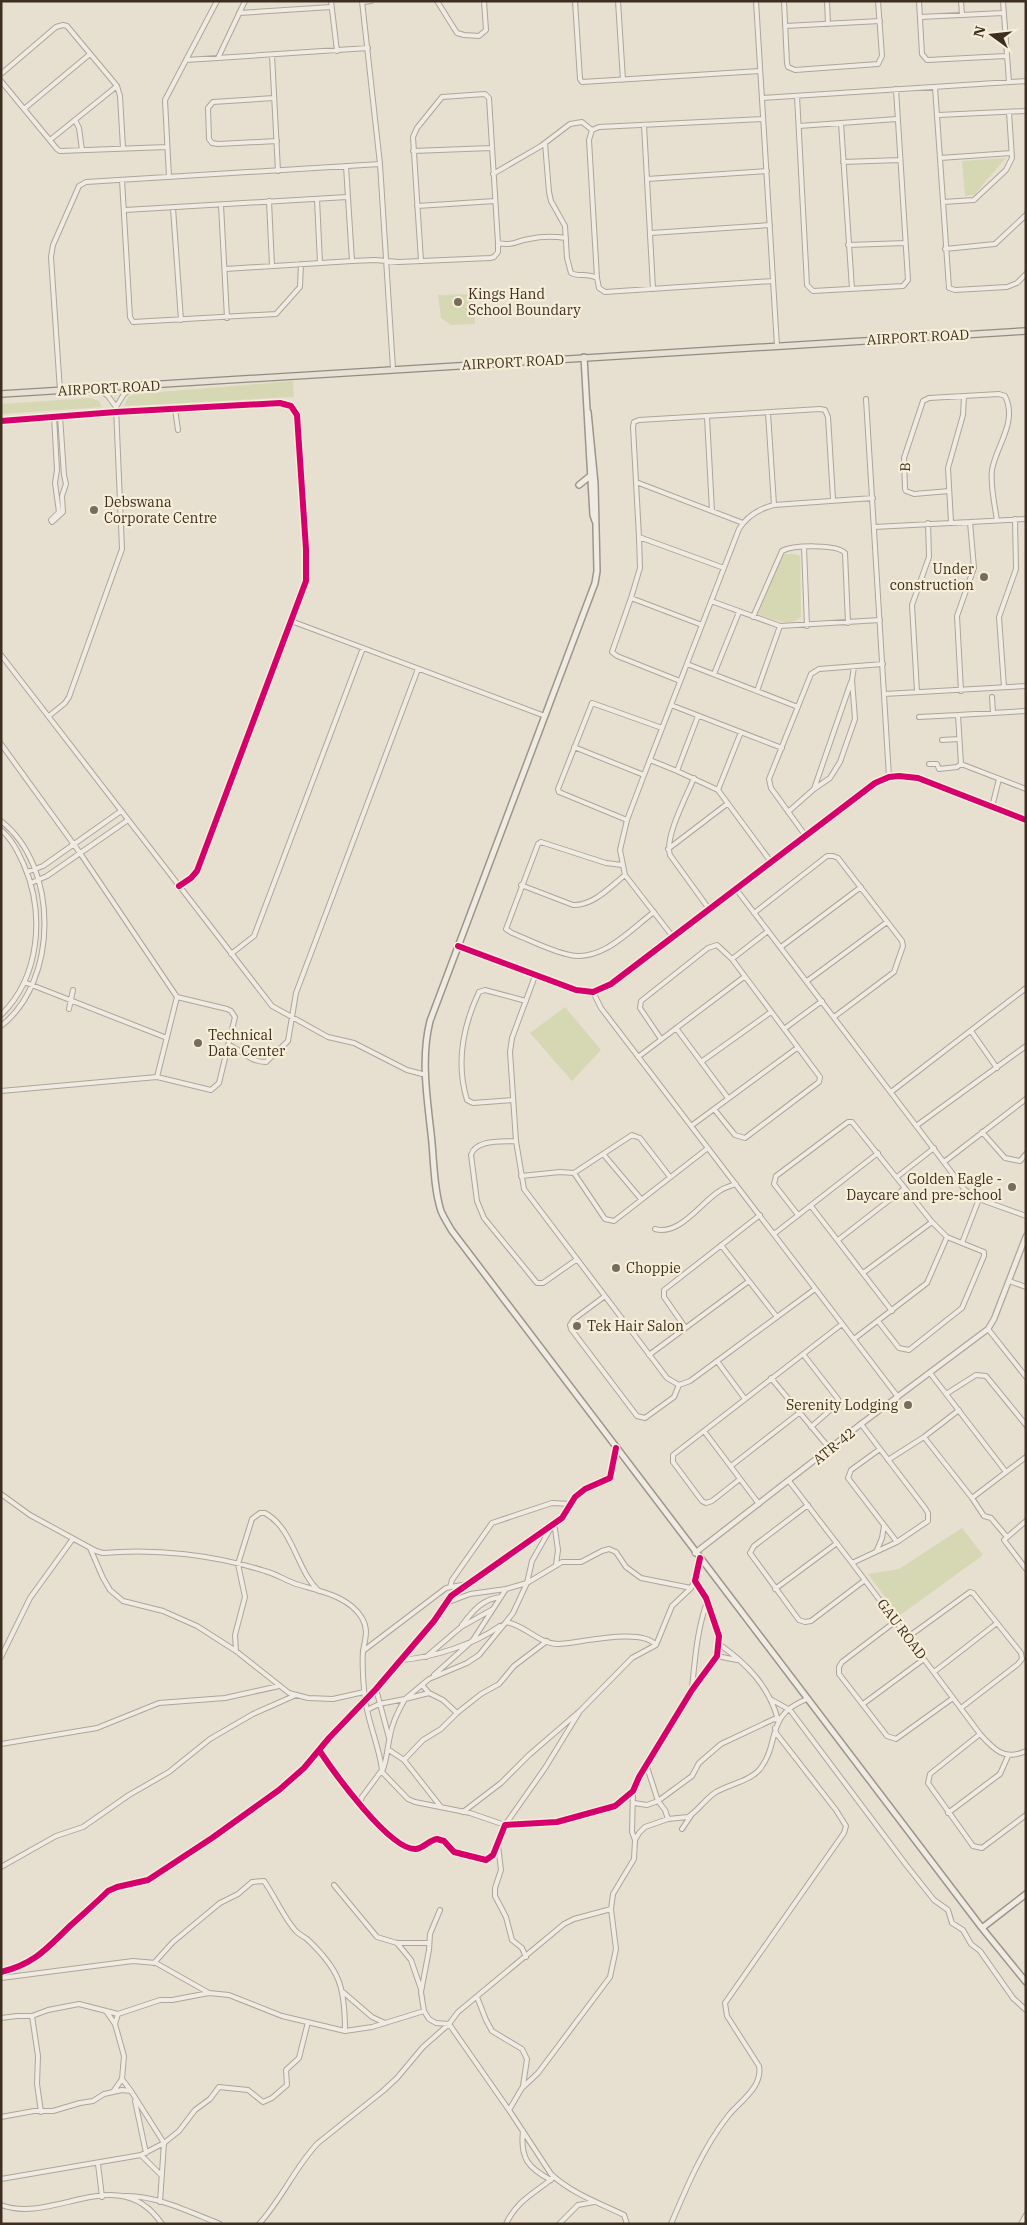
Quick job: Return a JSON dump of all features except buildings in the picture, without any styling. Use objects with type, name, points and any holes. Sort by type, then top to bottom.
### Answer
[{"type":"main road","name":"AIRPORT ROAD","points":[[1,394],[1026,331]]},
{"type":"main road","points":[[584,357],[595,484],[597,571],[595,583],[430,1021],[426,1038],[426,1076],[436,1183],[441,1209],[446,1222],[695,1553],[991,1940],[1026,1982]]},
{"type":"main road","points":[[588,412],[590,475],[595,521]]},
{"type":"main road","points":[[590,475],[580,485],[592,492]]},
{"type":"main road","points":[[982,1928],[1026,1894]]},
{"type":"main road","points":[[991,1940],[989,1932],[994,1918]]},
{"type":"street","points":[[169,177],[165,100],[217,1]]},
{"type":"street","points":[[218,58],[245,1]]},
{"type":"street","points":[[331,1],[337,51]]},
{"type":"street","points":[[371,1],[362,2],[380,164],[393,369]]},
{"type":"street","points":[[437,1],[457,33],[464,36],[479,36],[486,30],[484,1]]},
{"type":"street","points":[[575,1],[580,80],[585,82],[760,71]]},
{"type":"street","points":[[618,1],[623,80]]},
{"type":"street","points":[[756,1],[777,346]]},
{"type":"street","points":[[784,1],[787,63],[788,67],[795,70],[878,64],[882,56],[878,1]]},
{"type":"street","points":[[827,1],[828,24]]},
{"type":"street","points":[[919,1],[922,54],[927,60],[1006,56]]},
{"type":"street","points":[[961,1],[962,15]]},
{"type":"street","points":[[1003,1],[1009,82]]},
{"type":"street","points":[[239,13],[332,7]]},
{"type":"street","points":[[920,18],[1004,13]]},
{"type":"street","points":[[785,26],[880,21]]},
{"type":"street","points":[[1,74],[63,24],[117,86],[120,96],[123,148]]},
{"type":"street","points":[[186,60],[368,48]]},
{"type":"street","points":[[24,109],[90,54]]},
{"type":"street","points":[[272,55],[278,171]]},
{"type":"street","points":[[1,81],[60,151],[167,147]]},
{"type":"street","points":[[762,98],[1026,82]]},
{"type":"street","points":[[50,140],[117,86]]},
{"type":"street","points":[[935,87],[947,282],[951,289],[1007,287],[1017,283],[1026,274]]},
{"type":"street","points":[[797,96],[807,285],[813,291],[903,286],[906,284],[905,243],[896,89]]},
{"type":"street","points":[[225,269],[352,260],[421,261],[494,257],[498,252],[498,243],[489,98],[482,94],[446,95],[438,99],[414,132],[421,261]]},
{"type":"street","points":[[274,98],[213,102],[208,108],[209,139],[212,143],[218,144],[277,141]]},
{"type":"street","points":[[938,115],[1026,111]]},
{"type":"street","points":[[943,202],[970,201],[978,197],[1006,170],[1012,158],[1009,112]]},
{"type":"street","points":[[493,174],[544,143],[570,124],[582,122],[592,130],[644,125],[763,119]]},
{"type":"street","points":[[799,126],[897,119]]},
{"type":"street","points":[[75,120],[79,128],[82,150]]},
{"type":"street","points":[[841,122],[852,289]]},
{"type":"street","points":[[644,125],[653,289]]},
{"type":"street","points":[[592,130],[589,140],[597,278],[599,288],[603,292],[774,281]]},
{"type":"street","points":[[544,143],[551,201],[563,219],[567,258],[572,273],[577,276],[588,274],[597,278]]},
{"type":"street","points":[[414,152],[491,148]]},
{"type":"street","points":[[940,158],[1012,153]]},
{"type":"street","points":[[843,162],[900,160]]},
{"type":"street","points":[[60,391],[52,250],[79,186],[86,182],[380,164]]},
{"type":"street","points":[[346,166],[352,260]]},
{"type":"street","points":[[647,179],[767,171]]},
{"type":"street","points":[[122,180],[130,319],[135,322],[274,315],[278,313],[300,287],[301,264]]},
{"type":"street","points":[[125,210],[347,197]]},
{"type":"street","points":[[316,199],[320,263]]},
{"type":"street","points":[[269,201],[272,266]]},
{"type":"street","points":[[418,206],[494,201]]},
{"type":"street","points":[[221,205],[227,318]]},
{"type":"street","points":[[173,208],[181,320]]},
{"type":"street","points":[[945,249],[995,244],[1026,215]]},
{"type":"street","points":[[651,233],[770,225]]},
{"type":"street","points":[[498,243],[513,245],[521,241],[541,237],[566,238]]},
{"type":"street","points":[[848,245],[905,243]]},
{"type":"street","points":[[116,410],[124,394],[134,387]]},
{"type":"street","points":[[48,716],[62,706],[69,697],[121,554],[123,539],[116,410],[108,396],[97,388]]},
{"type":"street","points":[[951,522],[948,468],[964,416],[964,396],[999,394],[1005,396],[1007,400],[1008,423],[992,469],[997,521]]},
{"type":"street","name":"B","points":[[949,491],[914,494],[906,491],[904,458],[923,402],[929,398],[964,396]]},
{"type":"street","points":[[866,399],[889,777]]},
{"type":"street","points":[[1,421],[116,410],[175,409],[280,403],[290,406],[298,416],[307,576],[197,871],[191,878],[178,886]]},
{"type":"street","points":[[175,409],[178,430]]},
{"type":"street","points":[[680,681],[617,656],[612,652],[640,568],[634,422],[639,420],[825,410],[828,417],[833,500]]},
{"type":"street","points":[[768,413],[774,504]]},
{"type":"street","points":[[54,416],[57,470],[55,483],[59,512],[51,521],[63,512],[62,496],[66,484],[60,416]]},
{"type":"street","points":[[707,417],[712,510]]},
{"type":"street","points":[[636,482],[743,523]]},
{"type":"street","points":[[673,937],[625,875],[620,850],[628,820],[644,775],[743,523],[758,510],[774,504],[873,498]]},
{"type":"street","points":[[874,527],[1026,519]]},
{"type":"street","points":[[1004,687],[999,617],[1016,569],[1015,520]]},
{"type":"street","points":[[961,691],[956,616],[974,568],[970,522]]},
{"type":"street","points":[[917,691],[912,605],[929,556],[928,523]]},
{"type":"street","points":[[640,537],[724,568]]},
{"type":"street","points":[[804,547],[807,626]]},
{"type":"street","points":[[754,617],[779,556],[787,549],[836,547],[842,549],[845,553],[848,623]]},
{"type":"street","points":[[631,598],[702,625]]},
{"type":"street","points":[[711,601],[780,626],[807,626],[880,620]]},
{"type":"street","points":[[714,674],[739,612]]},
{"type":"street","points":[[291,621],[545,716]]},
{"type":"street","points":[[757,690],[780,626]]},
{"type":"street","points":[[231,954],[254,936],[363,648]]},
{"type":"street","points":[[1,655],[272,1006],[328,1037],[354,1043],[407,1070],[426,1076]]},
{"type":"street","points":[[687,664],[798,707]]},
{"type":"street","points":[[806,835],[769,784],[769,779],[814,670],[883,664]]},
{"type":"street","points":[[814,789],[852,680],[854,667]]},
{"type":"street","points":[[229,1045],[237,1048],[250,1059],[263,1062],[269,1061],[288,1041],[296,993],[418,669]]},
{"type":"street","points":[[788,812],[836,772],[854,725],[855,712],[852,680]]},
{"type":"street","points":[[884,694],[1026,686]]},
{"type":"street","points":[[992,697],[992,713]]},
{"type":"street","points":[[628,820],[559,792],[558,789],[592,703],[662,728]]},
{"type":"street","points":[[671,705],[782,748]]},
{"type":"street","points":[[918,717],[1026,711]]},
{"type":"street","points":[[958,714],[960,764]]},
{"type":"street","points":[[677,771],[698,716]]},
{"type":"street","points":[[718,790],[741,732]]},
{"type":"street","points":[[942,740],[959,739]]},
{"type":"street","points":[[1,744],[74,844],[178,997],[231,1011],[235,1017],[219,1083],[214,1089],[157,1077],[1,1091]]},
{"type":"street","points":[[574,747],[644,775]]},
{"type":"street","points":[[650,760],[718,790],[771,862]]},
{"type":"street","points":[[929,764],[937,764],[939,769],[957,767],[960,764]]},
{"type":"street","points":[[960,764],[1026,790]]},
{"type":"street","points":[[458,946],[576,990],[593,992],[611,984],[806,835],[876,783],[889,777],[918,778],[1026,820]]},
{"type":"street","points":[[694,778],[671,836],[668,849],[670,855],[709,909]]},
{"type":"street","points":[[992,807],[999,779]]},
{"type":"street","points":[[668,849],[727,804]]},
{"type":"street","points":[[27,872],[43,866],[121,811]]},
{"type":"street","points":[[31,882],[46,876],[128,820]]},
{"type":"street","points":[[1,821],[20,839],[35,870],[43,905],[44,937],[33,986],[20,1007],[1,1026]]},
{"type":"street","points":[[1,830],[18,850],[31,882],[37,912],[35,946],[24,982],[13,1004],[1,1015]]},
{"type":"street","points":[[622,865],[606,863],[541,842],[538,844],[506,929],[569,955],[580,956],[602,952],[654,912]]},
{"type":"street","points":[[754,913],[827,856],[838,858],[861,887],[903,943],[896,969],[834,1017]]},
{"type":"street","points":[[522,885],[573,904],[581,905],[588,903],[625,875]]},
{"type":"street","points":[[781,947],[861,887]]},
{"type":"street","points":[[736,888],[965,1190],[979,1199],[1026,1216]]},
{"type":"street","points":[[807,981],[887,922]]},
{"type":"street","points":[[732,959],[768,932]]},
{"type":"street","points":[[661,1039],[640,1008],[641,1001],[713,945],[720,947],[732,959],[820,1079],[819,1082],[745,1138],[735,1135],[714,1109]]},
{"type":"street","points":[[535,976],[510,1045],[512,1100],[521,1176],[528,1195],[576,1260],[667,1378],[679,1385]]},
{"type":"street","points":[[638,1057],[744,977]]},
{"type":"street","points":[[24,982],[167,1038]]},
{"type":"street","points":[[891,1092],[1026,988]]},
{"type":"street","points":[[68,1009],[72,1000],[73,990]]},
{"type":"street","points":[[512,1100],[473,1103],[467,1100],[461,1056],[462,1047],[478,995],[482,990],[526,1001]]},
{"type":"street","points":[[593,992],[601,1008],[898,1397]]},
{"type":"street","points":[[157,1077],[178,997]]},
{"type":"street","points":[[784,1029],[822,1001]]},
{"type":"street","points":[[701,1062],[771,1012]]},
{"type":"street","points":[[676,1028],[728,1098]]},
{"type":"street","points":[[971,1031],[997,1068]]},
{"type":"street","points":[[916,1126],[1026,1046]]},
{"type":"street","points":[[691,1126],[797,1048]]},
{"type":"street","points":[[944,1162],[1026,1099]]},
{"type":"street","points":[[798,1215],[774,1184],[776,1176],[850,1122],[855,1123],[932,1222],[947,1237],[980,1249],[984,1254],[966,1302],[959,1312],[906,1351],[899,1348],[878,1321]]},
{"type":"street","points":[[982,1132],[1005,1158],[1020,1161],[1026,1154]]},
{"type":"street","points":[[521,1176],[560,1172],[574,1173],[604,1155],[630,1136],[638,1136],[670,1177]]},
{"type":"street","points":[[516,1141],[478,1145],[472,1150],[471,1155],[478,1201],[484,1218],[537,1283],[543,1284],[576,1260]]},
{"type":"street","points":[[574,1173],[605,1219],[611,1222],[618,1219],[708,1148]]},
{"type":"street","points":[[897,1177],[934,1148]]},
{"type":"street","points":[[774,1234],[878,1153]]},
{"type":"street","points":[[604,1155],[641,1200]]},
{"type":"street","points":[[655,1229],[661,1231],[676,1226],[720,1190],[736,1184]]},
{"type":"street","points":[[838,1240],[905,1188]]},
{"type":"street","points":[[962,1243],[979,1199]]},
{"type":"street","points":[[811,1206],[892,1311]]},
{"type":"street","points":[[685,1327],[664,1297],[664,1290],[760,1215]]},
{"type":"street","points":[[863,1273],[932,1222]]},
{"type":"street","name":"ATR-42","points":[[695,1553],[830,1450],[861,1424],[988,1329],[1026,1236]]},
{"type":"street","points":[[854,1339],[927,1283],[947,1237]]},
{"type":"street","points":[[721,1245],[777,1317]]},
{"type":"street","points":[[649,1354],[749,1281]]},
{"type":"street","points":[[1009,1281],[1026,1287]]},
{"type":"street","points":[[605,1296],[574,1319],[570,1325],[636,1416],[645,1418],[674,1397],[679,1385],[690,1381],[815,1289]]},
{"type":"street","points":[[740,1479],[712,1501],[706,1503],[702,1501],[673,1462],[672,1455],[842,1324]]},
{"type":"street","points":[[988,1329],[1026,1377]]},
{"type":"street","points":[[803,1354],[838,1399],[836,1405],[811,1427]]},
{"type":"street","points":[[717,1361],[745,1399]]},
{"type":"street","points":[[930,1373],[1006,1472]]},
{"type":"street","points":[[946,1394],[976,1376],[986,1376],[1026,1425]]},
{"type":"street","points":[[771,1378],[830,1450]]},
{"type":"street","points":[[888,1460],[924,1437],[959,1410]]},
{"type":"street","points":[[731,1466],[799,1413]]},
{"type":"street","points":[[852,1563],[897,1542],[928,1521],[929,1517],[925,1508],[861,1424]]},
{"type":"street","points":[[704,1431],[759,1504]]},
{"type":"street","points":[[924,1437],[984,1516],[992,1519],[1007,1537]]},
{"type":"street","points":[[1,1972],[22,1964],[47,1950],[60,1935],[108,1891],[117,1886],[132,1885],[148,1880],[212,1838],[278,1790],[304,1768],[402,1660],[451,1596],[562,1518],[575,1497],[585,1489],[610,1478],[616,1448]]},
{"type":"street","points":[[880,1449],[851,1470],[848,1478],[897,1542]]},
{"type":"street","points":[[972,1498],[1026,1457]]},
{"type":"street","name":"GAU ROAD","points":[[789,1481],[980,1734],[997,1752],[1008,1756]]},
{"type":"street","points":[[1,1494],[30,1515],[72,1540],[103,1553],[151,1550],[238,1564],[276,1574],[293,1583],[342,1600],[358,1612],[365,1624],[367,1634],[364,1651],[364,1692],[382,1772],[408,1799],[422,1804],[463,1812],[505,1825],[542,1824],[577,1817],[615,1806],[633,1791],[692,1690],[717,1656],[719,1636],[707,1602],[695,1581]]},
{"type":"street","points":[[450,1587],[452,1580],[492,1523],[552,1503],[571,1504]]},
{"type":"street","points":[[808,1505],[750,1550],[751,1556],[799,1620],[805,1622],[812,1621],[865,1580]]},
{"type":"street","points":[[236,1651],[235,1635],[245,1597],[238,1564],[252,1519],[260,1513],[265,1513],[275,1522],[292,1544],[311,1581],[321,1592]]},
{"type":"street","points":[[1026,1521],[1004,1541],[1026,1569]]},
{"type":"street","points":[[554,1522],[558,1550],[556,1565]]},
{"type":"street","points":[[429,1679],[467,1663],[479,1655],[506,1622],[513,1613],[527,1583],[532,1561],[554,1522]]},
{"type":"street","points":[[877,1550],[884,1526]]},
{"type":"street","points":[[1,1657],[30,1598],[72,1540]]},
{"type":"street","points":[[776,1589],[836,1543]]},
{"type":"street","points":[[90,1548],[110,1590],[123,1601],[174,1615],[197,1626],[236,1651],[279,1686],[296,1695],[333,1699],[364,1692]]},
{"type":"street","points":[[445,1603],[470,1594],[506,1589],[527,1583],[562,1562],[581,1562],[609,1549],[616,1552],[626,1567],[641,1578],[691,1588]]},
{"type":"street","points":[[463,1812],[501,1783],[529,1755],[580,1711],[632,1658],[656,1645],[672,1606],[691,1588],[695,1581],[700,1558]]},
{"type":"street","points":[[364,1651],[443,1590],[468,1584]]},
{"type":"street","points":[[389,1738],[396,1717],[406,1699],[473,1640],[506,1589]]},
{"type":"street","points":[[908,1637],[970,1592],[1021,1653],[1022,1659],[1018,1664],[961,1708]]},
{"type":"street","points":[[461,1627],[472,1612],[486,1600],[501,1596]]},
{"type":"street","points":[[692,1690],[696,1646],[707,1602]]},
{"type":"street","points":[[425,1657],[461,1627],[495,1608]]},
{"type":"street","points":[[896,1621],[842,1662],[839,1667],[840,1674],[887,1736],[896,1739],[953,1698]]},
{"type":"street","points":[[402,1660],[444,1652],[491,1633],[506,1622],[516,1624],[547,1641],[561,1644],[596,1639],[636,1637],[651,1640],[656,1645]]},
{"type":"street","points":[[934,1672],[997,1622]]},
{"type":"street","points":[[404,1760],[423,1740],[441,1729],[481,1694],[499,1684],[514,1666],[547,1641]]},
{"type":"street","points":[[719,1644],[756,1677],[772,1700],[778,1720]]},
{"type":"street","points":[[717,1656],[737,1660]]},
{"type":"street","points":[[863,1704],[924,1658]]},
{"type":"street","points":[[422,1685],[429,1693],[443,1700],[457,1714]]},
{"type":"street","points":[[1,1744],[92,1729],[159,1703],[225,1698],[279,1686]]},
{"type":"street","points":[[359,1805],[362,1797],[382,1772],[389,1750],[389,1738],[376,1690]]},
{"type":"street","points":[[367,1710],[379,1704],[429,1693]]},
{"type":"street","points":[[1,1867],[56,1836],[83,1827],[129,1795],[169,1772],[210,1740],[253,1714],[296,1695]]},
{"type":"street","points":[[635,1840],[645,1827],[668,1818],[688,1817],[711,1796],[759,1770],[765,1762],[778,1720],[807,1699]]},
{"type":"street","points":[[772,1700],[790,1710],[907,1866],[934,1900],[948,1910],[952,1923],[961,1928],[972,1944],[980,1951],[1009,1993],[1026,2010]]},
{"type":"street","points":[[319,1750],[359,1805],[399,1842],[411,1848],[422,1847],[437,1839],[444,1841],[454,1852],[486,1860],[493,1855],[505,1825],[545,1768],[580,1711]]},
{"type":"street","points":[[634,1803],[647,1805],[658,1801],[692,1776],[699,1763],[721,1744],[769,1721],[778,1720]]},
{"type":"street","points":[[671,2224],[713,2136],[754,2088],[761,2074],[759,2066],[727,2016],[725,2003],[844,1833],[846,1826],[836,1810],[776,1733],[775,1728]]},
{"type":"street","points":[[980,1734],[930,1774],[927,1778],[928,1783],[973,1846],[978,1848],[982,1848],[1026,1815]]},
{"type":"street","points":[[389,1750],[404,1760],[441,1807]]},
{"type":"street","points":[[948,1813],[1000,1774],[1008,1756],[1026,1751]]},
{"type":"street","points":[[647,1766],[658,1801],[668,1818]]},
{"type":"street","points":[[509,2110],[522,2088],[538,2073],[610,1976],[616,1949],[611,1909],[613,1894],[634,1860],[633,1791]]},
{"type":"street","points":[[682,1829],[692,1814]]},
{"type":"street","points":[[498,1844],[501,1870],[495,1888],[495,1896],[506,1917],[512,1940],[522,1948],[526,1957]]},
{"type":"street","points":[[154,1963],[173,1942],[220,1903],[238,1894],[252,1882],[264,1881],[295,1930],[306,1938],[331,1965],[343,1992],[345,2031]]},
{"type":"street","points":[[334,1885],[377,1937],[398,1943],[429,1943]]},
{"type":"street","points":[[259,2224],[272,2210],[308,2153],[318,2142],[397,2078],[423,2046],[448,2024],[458,2012],[564,1924],[574,1919],[611,1909]]},
{"type":"street","points":[[421,1992],[430,1934],[440,1910]]},
{"type":"street","points":[[398,1943],[411,1960],[421,1992],[424,2011],[429,2019],[436,2023],[448,2024],[509,2110],[552,2179]]},
{"type":"street","points":[[1,1978],[133,1961],[154,1963],[209,1993]]},
{"type":"street","points":[[343,1992],[372,2017],[387,2023]]},
{"type":"street","points":[[1,2018],[32,2016],[48,2010],[79,2004],[118,2014],[160,2000],[172,2000],[209,1993],[229,1995],[282,2016],[333,2030],[345,2031],[387,2023],[424,2011]]},
{"type":"street","points":[[477,1997],[492,2031],[522,2049],[527,2059],[522,2088]]},
{"type":"street","points":[[106,2010],[114,2024],[124,2056],[122,2079],[113,2092]]},
{"type":"street","points":[[114,2024],[118,2014]]},
{"type":"street","points":[[32,2016],[38,2056],[37,2084],[41,2112]]},
{"type":"street","points":[[1,2179],[83,2164],[98,2164],[141,2156],[164,2143],[179,2131],[195,2110],[210,2100],[218,2087],[248,2090],[262,2102],[272,2098],[287,2085],[286,2070],[299,2058],[308,2022]]},
{"type":"street","points":[[122,2079],[164,2143],[160,2202]]},
{"type":"street","points":[[1,2117],[34,2111],[41,2112],[93,2101],[104,2094],[131,2091]]},
{"type":"street","points":[[135,2099],[146,2153]]},
{"type":"street","points":[[522,2131],[523,2154],[526,2162],[537,2173],[624,2215],[627,2224]]},
{"type":"street","points":[[141,2156],[162,2176]]},
{"type":"street","points":[[98,2164],[102,2197]]},
{"type":"street","points":[[506,2224],[513,2210],[521,2201],[552,2179]]},
{"type":"street","points":[[1,2205],[16,2211],[32,2213],[47,2211],[89,2199],[138,2196],[220,2224]]},
{"type":"street","points":[[118,2197],[131,2199],[147,2207],[162,2224]]},
{"type":"street","points":[[559,2224],[578,2205],[595,2202]]},
{"type":"street","points":[[1021,2224],[1026,2215]]},
{"type":"green space","points":[[1006,158],[974,195],[965,196],[962,161]]},
{"type":"green space","points":[[473,294],[475,324],[451,325],[441,318],[438,295]]},
{"type":"green space","points":[[293,381],[294,397],[124,406],[128,397],[136,394]]},
{"type":"green space","points":[[90,398],[99,401],[102,407],[1,414],[1,404]]},
{"type":"green space","points":[[785,554],[800,556],[801,617],[791,622],[774,620],[758,614],[781,558]]},
{"type":"green space","points":[[565,1007],[601,1050],[572,1081],[530,1033]]},
{"type":"green space","points":[[962,1528],[983,1555],[899,1616],[868,1574],[899,1569]]},
{"type":"cycle path","points":[[1,421],[116,412],[280,403],[291,406],[297,415],[306,549],[306,581],[197,871],[191,878],[179,886]]},
{"type":"cycle path","points":[[458,946],[576,990],[593,992],[611,984],[875,783],[889,777],[918,778],[1026,820]]},
{"type":"cycle path","points":[[1,1972],[23,1965],[40,1954],[108,1891],[148,1880],[212,1838],[279,1790],[304,1768],[329,1738],[376,1689],[434,1621],[451,1596],[562,1518],[575,1497],[585,1489],[610,1478],[616,1448]]},
{"type":"cycle path","points":[[319,1750],[336,1775],[378,1824],[405,1846],[416,1849],[437,1839],[444,1841],[454,1852],[486,1860],[493,1855],[505,1825],[557,1822],[615,1806],[633,1791],[639,1777],[692,1690],[717,1656],[719,1636],[706,1598],[695,1581],[700,1558]]},
{"type":"place","name":"Kings Hand School Boundary","points":[[458,302]]},
{"type":"place","name":"Debswana Corporate Centre","points":[[94,510]]},
{"type":"place","name":"Under construction","points":[[984,577]]},
{"type":"place","name":"Technical Data Center","points":[[198,1043]]},
{"type":"place","name":"Golden Eagle - Daycare and pre-school","points":[[1012,1187]]},
{"type":"place","name":"Choppie","points":[[616,1268]]},
{"type":"place","name":"Tek Hair Salon","points":[[577,1326]]},
{"type":"place","name":"Serenity Lodging","points":[[908,1405]]}]
